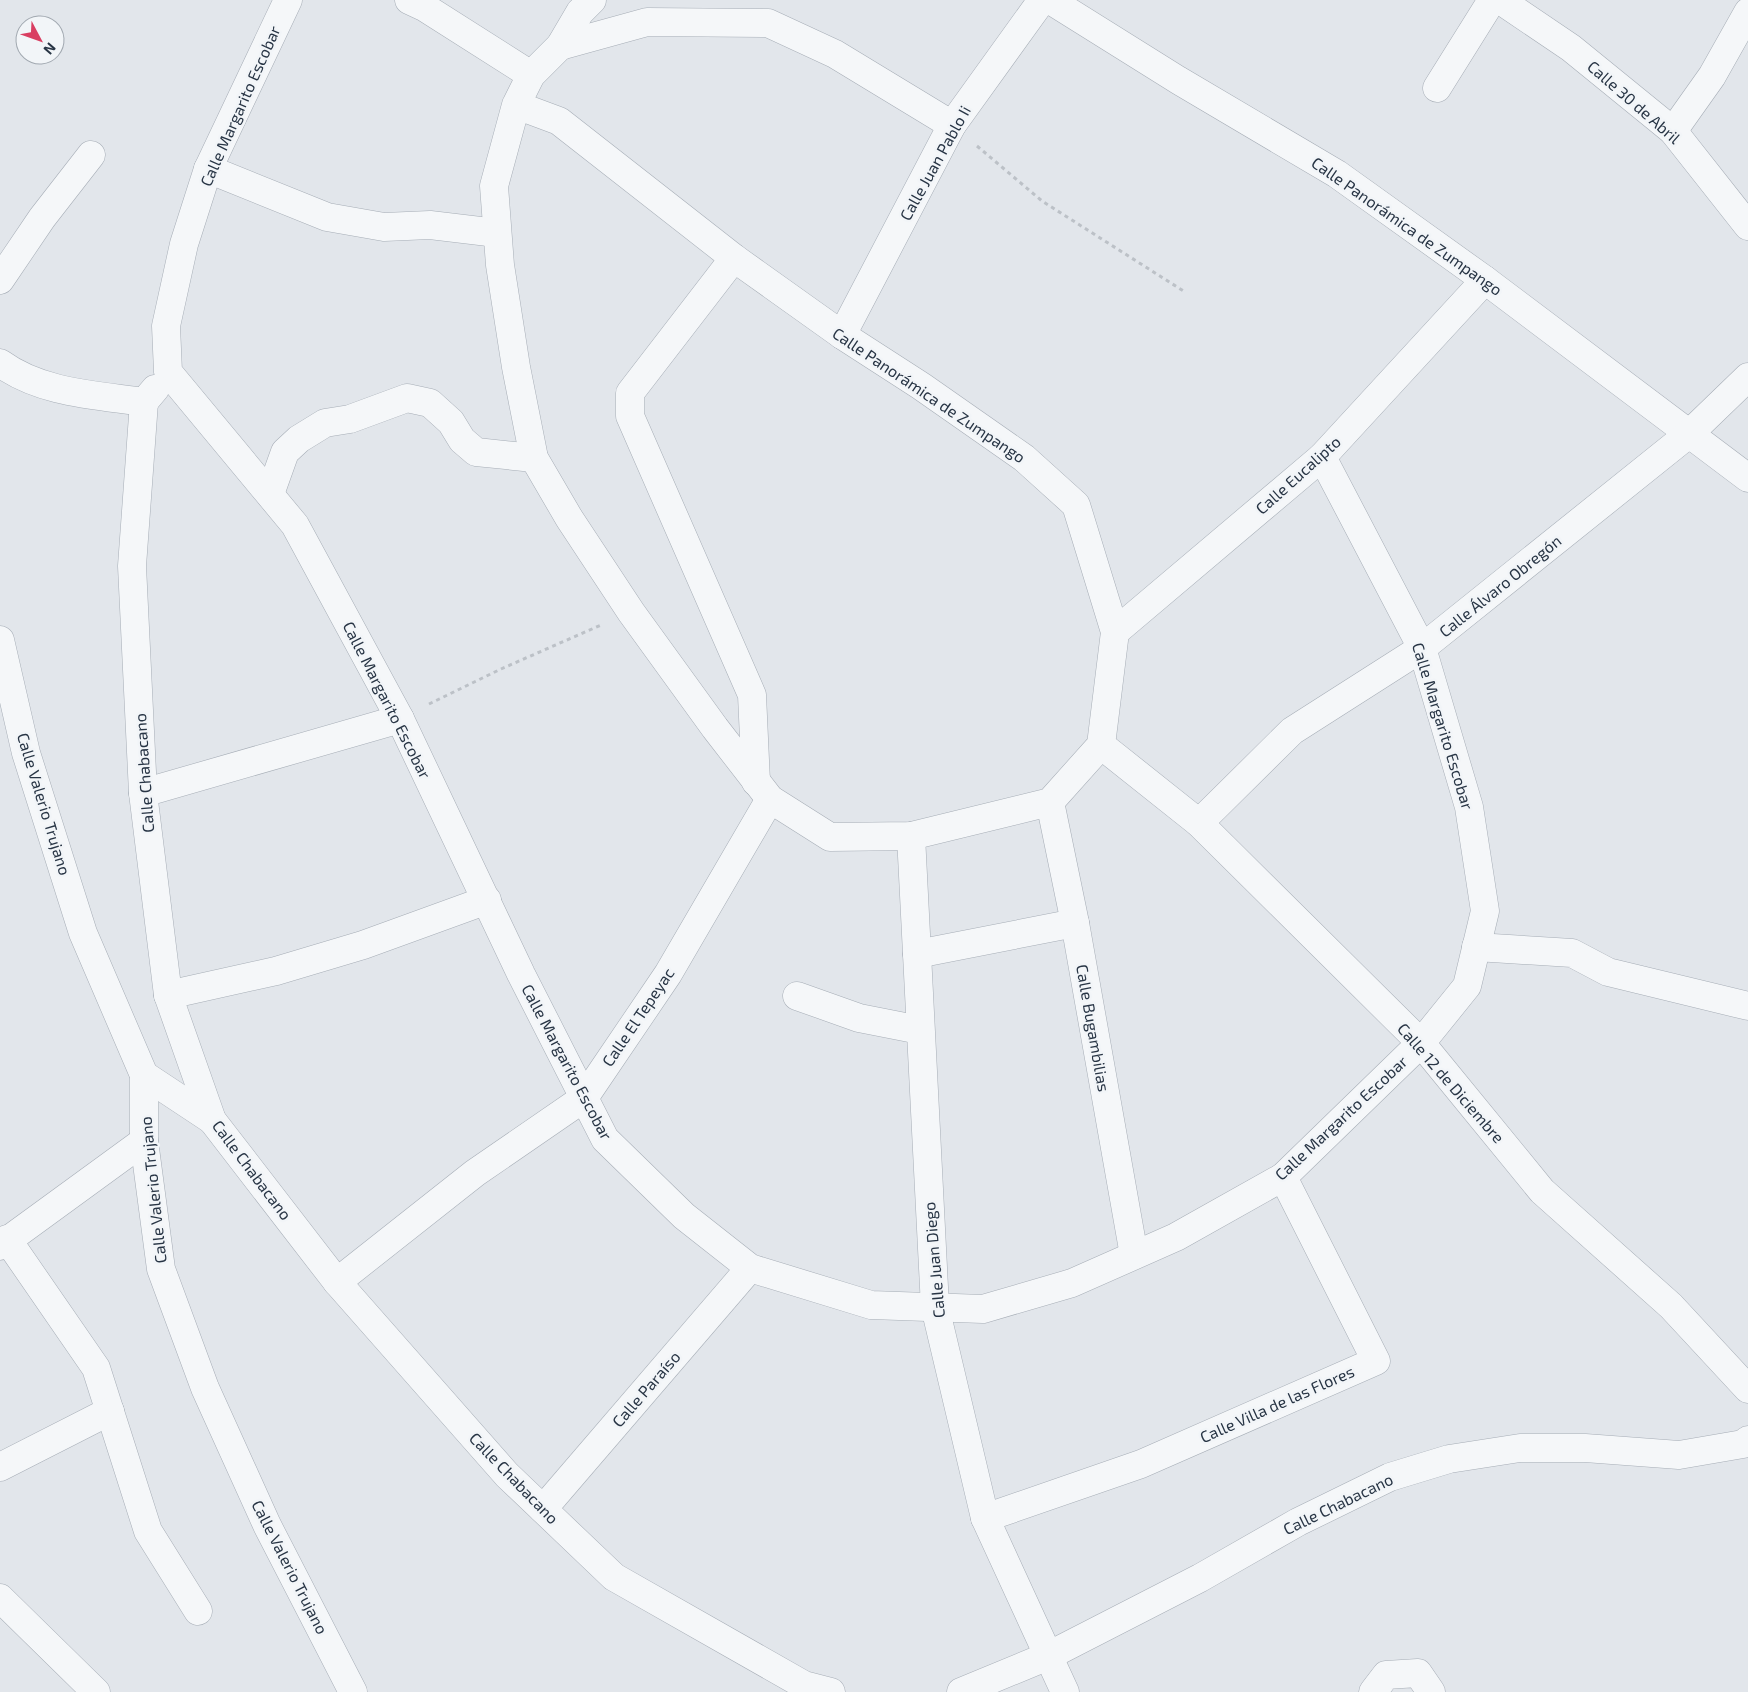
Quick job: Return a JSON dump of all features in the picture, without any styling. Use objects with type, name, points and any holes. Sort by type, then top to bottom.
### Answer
[{"type":"street","name":"Calle Margarito Escobar","points":[[288,0],[208,168],[184,244],[166,326],[168,372],[295,525],[400,719],[521,974],[605,1140],[684,1216],[750,1268],[871,1305],[983,1308],[1072,1283],[1176,1237],[1283,1178],[1421,1043],[1466,986],[1485,911],[1469,807],[1422,648],[1322,457]]},
{"type":"street","points":[[408,0],[424,7],[531,75]]},
{"type":"street","points":[[592,0],[580,12],[560,46],[531,75],[516,105],[494,186],[500,265],[516,367],[534,458],[569,518],[631,612],[763,790],[830,837],[912,836],[1050,802],[1101,745]]},
{"type":"street","name":"Calle Juan Pablo Ii","points":[[842,335],[952,125],[1042,0]]},
{"type":"street","name":"Calle Panorámica de Zumpango","points":[[1050,0],[1178,80],[1337,174],[1486,280],[1748,478]]},
{"type":"street","points":[[1437,88],[1492,0]]},
{"type":"street","name":"Calle 30 de Abril","points":[[1500,0],[1571,48],[1673,131],[1748,226]]},
{"type":"street","points":[[1673,131],[1712,76],[1748,12]]},
{"type":"street","points":[[560,46],[647,22],[768,23],[835,54],[952,125]]},
{"type":"street","name":"Calle Panorámica de Zumpango","points":[[516,105],[559,121],[734,258],[842,335],[921,386],[1024,458],[1076,505],[1115,632],[1101,745]]},
{"type":"street","points":[[0,280],[42,218],[92,155]]},
{"type":"street","points":[[208,168],[327,217],[384,227],[430,225],[498,233]]},
{"type":"street","points":[[734,258],[630,393],[630,416],[752,695],[763,790]]},
{"type":"street","name":"Calle Eucalipto","points":[[1115,632],[1322,457],[1486,280]]},
{"type":"street","points":[[0,363],[14,373],[56,389],[144,402],[168,372]]},
{"type":"street","name":"Calle Álvaro Obregón","points":[[1199,823],[1292,731],[1422,648],[1690,433],[1748,377]]},
{"type":"street","points":[[270,494],[285,452],[299,439],[326,423],[350,419],[407,398],[430,403],[450,422],[462,440],[476,452],[534,458]]},
{"type":"street","name":"Calle Chabacano","points":[[144,402],[132,566],[143,793],[168,995],[212,1120],[338,1282],[507,1476],[614,1577],[801,1688],[831,1692]]},
{"type":"street","name":"Calle Valerio Trujano","points":[[0,640],[26,753],[83,933],[144,1075],[144,1141],[161,1269],[205,1388],[267,1525],[353,1692]]},
{"type":"street","points":[[143,793],[400,719]]},
{"type":"street","name":"Calle 12 de Diciembre","points":[[1101,745],[1199,823],[1421,1043],[1542,1191],[1671,1306],[1748,1388]]},
{"type":"street","name":"Calle El Tepeyac","points":[[338,1282],[475,1173],[584,1098],[668,974],[763,790]]},
{"type":"street","name":"Calle Bugambilias","points":[[1050,802],[1075,923],[1134,1254]]},
{"type":"street","name":"Calle Juan Diego","points":[[912,836],[934,1307],[985,1518],[1065,1692]]},
{"type":"street","points":[[168,995],[276,971],[363,945],[487,900]]},
{"type":"street","points":[[917,954],[1075,923]]},
{"type":"street","points":[[1476,948],[1572,953],[1608,972],[1748,1006]]},
{"type":"street","points":[[797,996],[859,1018],[920,1030]]},
{"type":"street","points":[[144,1075],[212,1120]]},
{"type":"street","points":[[144,1141],[4,1243],[96,1368],[148,1531],[198,1611]]},
{"type":"street","name":"Calle Villa de las Flores","points":[[985,1518],[1141,1464],[1376,1361],[1283,1178]]},
{"type":"street","name":"Calle Paraíso","points":[[542,1509],[750,1268]]},
{"type":"street","points":[[0,1467],[110,1411]]},
{"type":"street","name":"Calle Chabacano","points":[[961,1692],[1048,1656],[1200,1578],[1298,1522],[1398,1475],[1449,1459],[1520,1448],[1585,1448],[1679,1455],[1743,1444],[1748,1440]]},
{"type":"street","points":[[0,1598],[96,1692]]},
{"type":"street","points":[[1373,1692],[1386,1675],[1418,1674],[1431,1692]]},
{"type":"path","points":[[952,125],[1042,200],[1185,292]]},
{"type":"path","points":[[400,719],[501,669],[631,612]]}]
